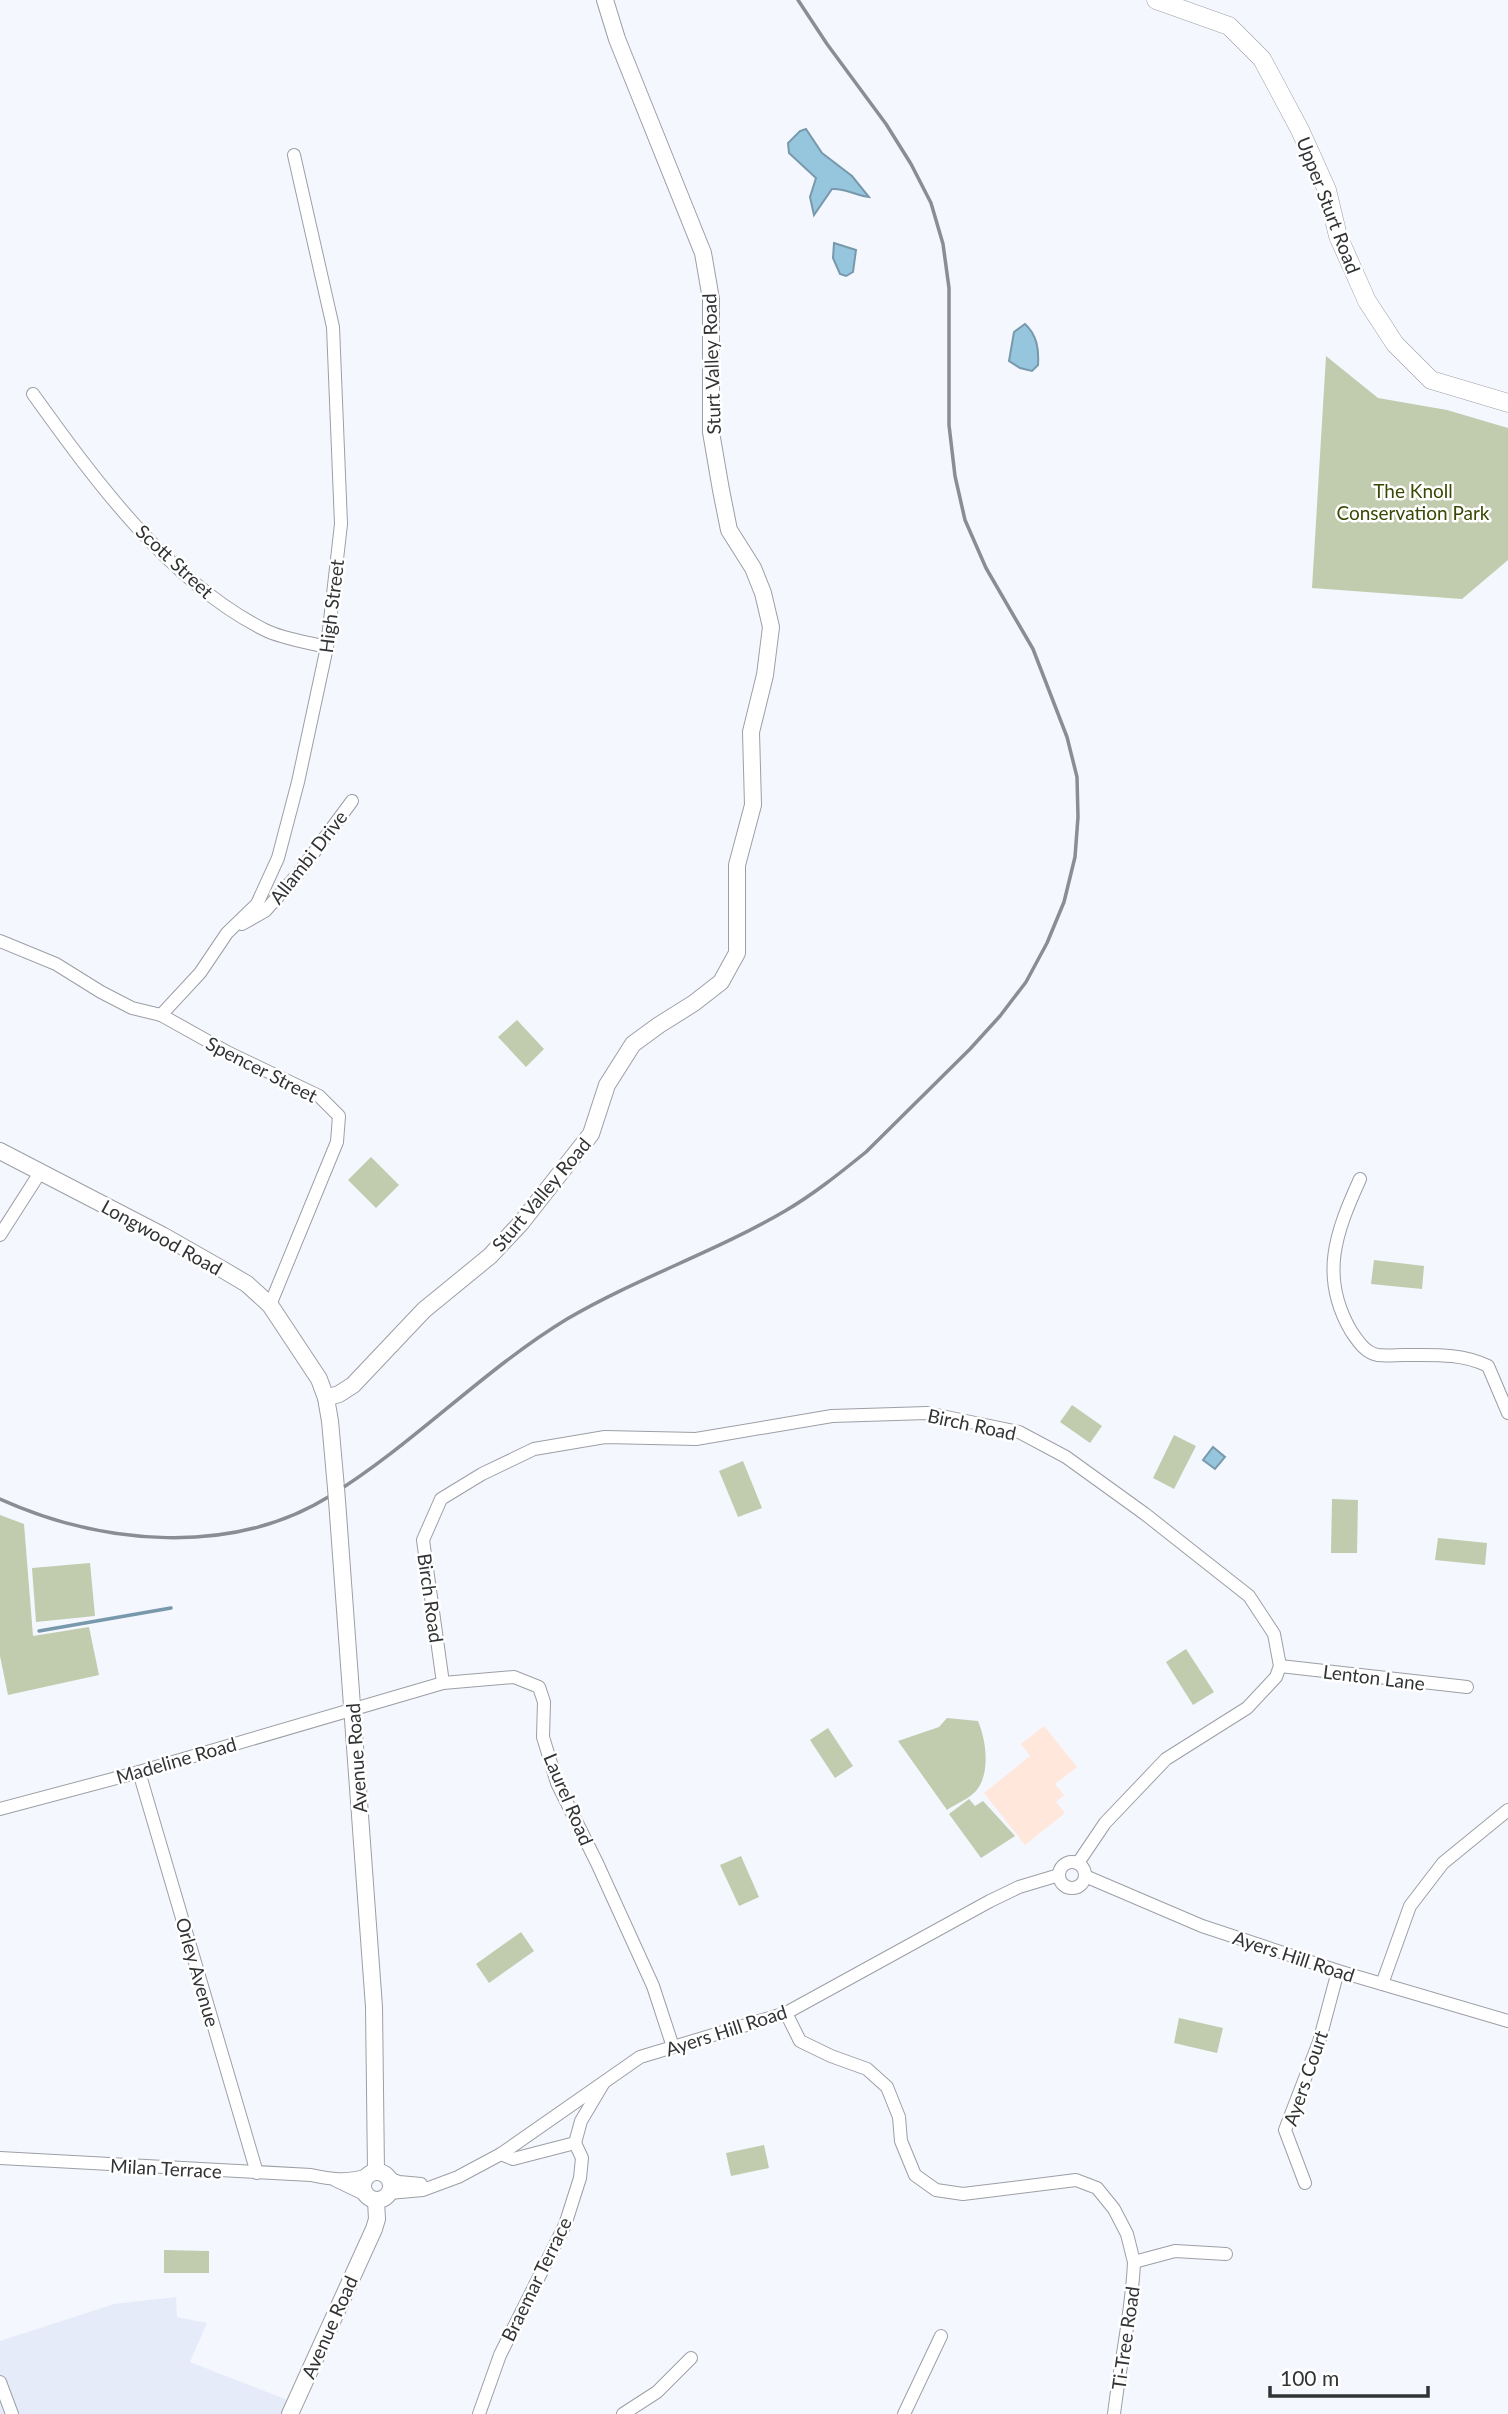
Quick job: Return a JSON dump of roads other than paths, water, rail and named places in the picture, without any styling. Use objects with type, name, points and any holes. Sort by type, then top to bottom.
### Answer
[{"type":"main road","name":"Upper Sturt Road","points":[[1156,0],[1230,26],[1262,59],[1327,190],[1338,236],[1367,301],[1395,344],[1431,380],[1508,403]]},
{"type":"street","name":"Sturt Valley Road","points":[[326,1398],[353,1385],[424,1310],[491,1256],[558,1180],[592,1135],[607,1085],[633,1044],[721,982],[737,953],[737,865],[753,806],[751,732],[765,676],[771,627],[763,593],[753,568],[729,530],[721,489],[711,432],[712,299],[703,253],[605,0]]},
{"type":"street","name":"High Street","points":[[161,1016],[200,973],[227,933],[257,904],[278,858],[298,782],[327,647],[341,524],[333,327],[294,155]]},
{"type":"street","name":"Scott Street","points":[[33,394],[145,538],[217,601],[267,631],[327,647]]},
{"type":"street","name":"Allambi Drive","points":[[227,933],[265,911],[298,874],[352,801]]},
{"type":"street","name":"Spencer Street","points":[[0,941],[56,964],[132,1008],[161,1016],[229,1053],[319,1096],[339,1116],[337,1142],[270,1305]]},
{"type":"street","name":"Longwood Road","points":[[0,1151],[247,1284],[270,1305],[302,1352]]},
{"type":"street","points":[[0,1235],[41,1171]]},
{"type":"street","points":[[1360,1179],[1334,1246],[1333,1284],[1346,1321],[1360,1345],[1376,1355],[1437,1354],[1473,1359],[1488,1366],[1508,1413]]},
{"type":"street","name":"Avenue Road","points":[[290,2414],[377,2219],[374,2007],[336,1488],[326,1398],[319,1378],[302,1352]]},
{"type":"street","name":"Birch Road","points":[[443,1683],[422,1540],[441,1499],[482,1474],[534,1449],[605,1437],[696,1438],[832,1416],[927,1413],[1019,1432],[1066,1457],[1249,1597],[1274,1634],[1280,1665]]},
{"type":"street","points":[[1078,1863],[1105,1823],[1166,1759],[1247,1708],[1276,1677],[1280,1665]]},
{"type":"street","name":"Lenton Lane","points":[[1280,1665],[1467,1688]]},
{"type":"street","name":"Laurel Road","points":[[352,1708],[443,1683],[514,1676],[539,1687],[544,1702],[543,1737],[557,1783],[653,1986],[673,2047]]},
{"type":"street","name":"Madeline Road","points":[[0,1809],[139,1772],[352,1708]]},
{"type":"street","name":"Orley Avenue","points":[[139,1772],[257,2173]]},
{"type":"street","points":[[1382,1984],[1410,1906],[1443,1863],[1508,1810]]},
{"type":"street","points":[[1078,1863],[1084,1869],[1085,1876],[1078,1887],[1069,1888],[1062,1883],[1059,1875],[1065,1864],[1078,1863]]},
{"type":"street","name":"Ayers Hill Road","points":[[377,2185],[442,2183],[501,2154],[640,2057],[786,2013],[990,1901],[1019,1887],[1059,1875]]},
{"type":"street","name":"Ayers Hill Road","points":[[1085,1876],[1202,1926],[1338,1971],[1508,2021]]},
{"type":"street","name":"Ayers Court","points":[[1305,2183],[1285,2130],[1319,2042],[1338,1971]]},
{"type":"street","name":"Ti-Tree Road","points":[[786,2013],[800,2041],[831,2056],[867,2068],[887,2087],[899,2117],[901,2141],[915,2175],[936,2190],[963,2193],[1076,2180],[1097,2188],[1114,2210],[1127,2234],[1134,2262],[1132,2302],[1120,2362],[1114,2414]]},
{"type":"street","name":"Braemar Terrace","points":[[479,2414],[500,2355],[565,2225],[580,2178],[582,2158],[575,2143],[581,2121],[605,2081]]},
{"type":"street","points":[[501,2154],[513,2160],[575,2143]]},
{"type":"street","name":"Milan Terrace","points":[[0,2158],[311,2175],[377,2185]]},
{"type":"street","points":[[1134,2262],[1175,2251],[1226,2253]]},
{"type":"street","points":[[904,2414],[941,2336]]},
{"type":"street","points":[[623,2414],[657,2392],[691,2358]]},
{"type":"street","points":[[0,2382],[12,2414]]},
{"type":"water","points":[[806,129],[822,153],[852,176],[869,197],[832,189],[814,215],[810,197],[816,178],[789,153],[788,143],[800,131]]},
{"type":"water","points":[[834,243],[856,250],[853,272],[846,276],[840,274],[833,258]]},
{"type":"water","points":[[1025,324],[1035,338],[1037,348],[1038,365],[1032,371],[1009,361],[1014,332]]},
{"type":"water","points":[[1213,1447],[1225,1457],[1215,1469],[1203,1460]]},
{"type":"waterway","points":[[39,1631],[171,1608]]},
{"type":"railway","points":[[0,1499],[39,1515],[81,1527],[167,1538],[209,1536],[251,1529],[292,1516],[330,1496],[391,1454],[506,1361],[567,1319],[758,1226],[796,1204],[837,1175],[866,1152],[1000,1016],[1026,982],[1047,943],[1064,902],[1075,857],[1077,777],[1067,737],[1033,649],[986,568],[965,520],[955,476],[949,425],[949,288],[943,244],[931,203],[911,164],[886,124],[798,0]]},
{"type":"park label","name":"The Knoll Conservation Park","points":[[1413,501]]}]
